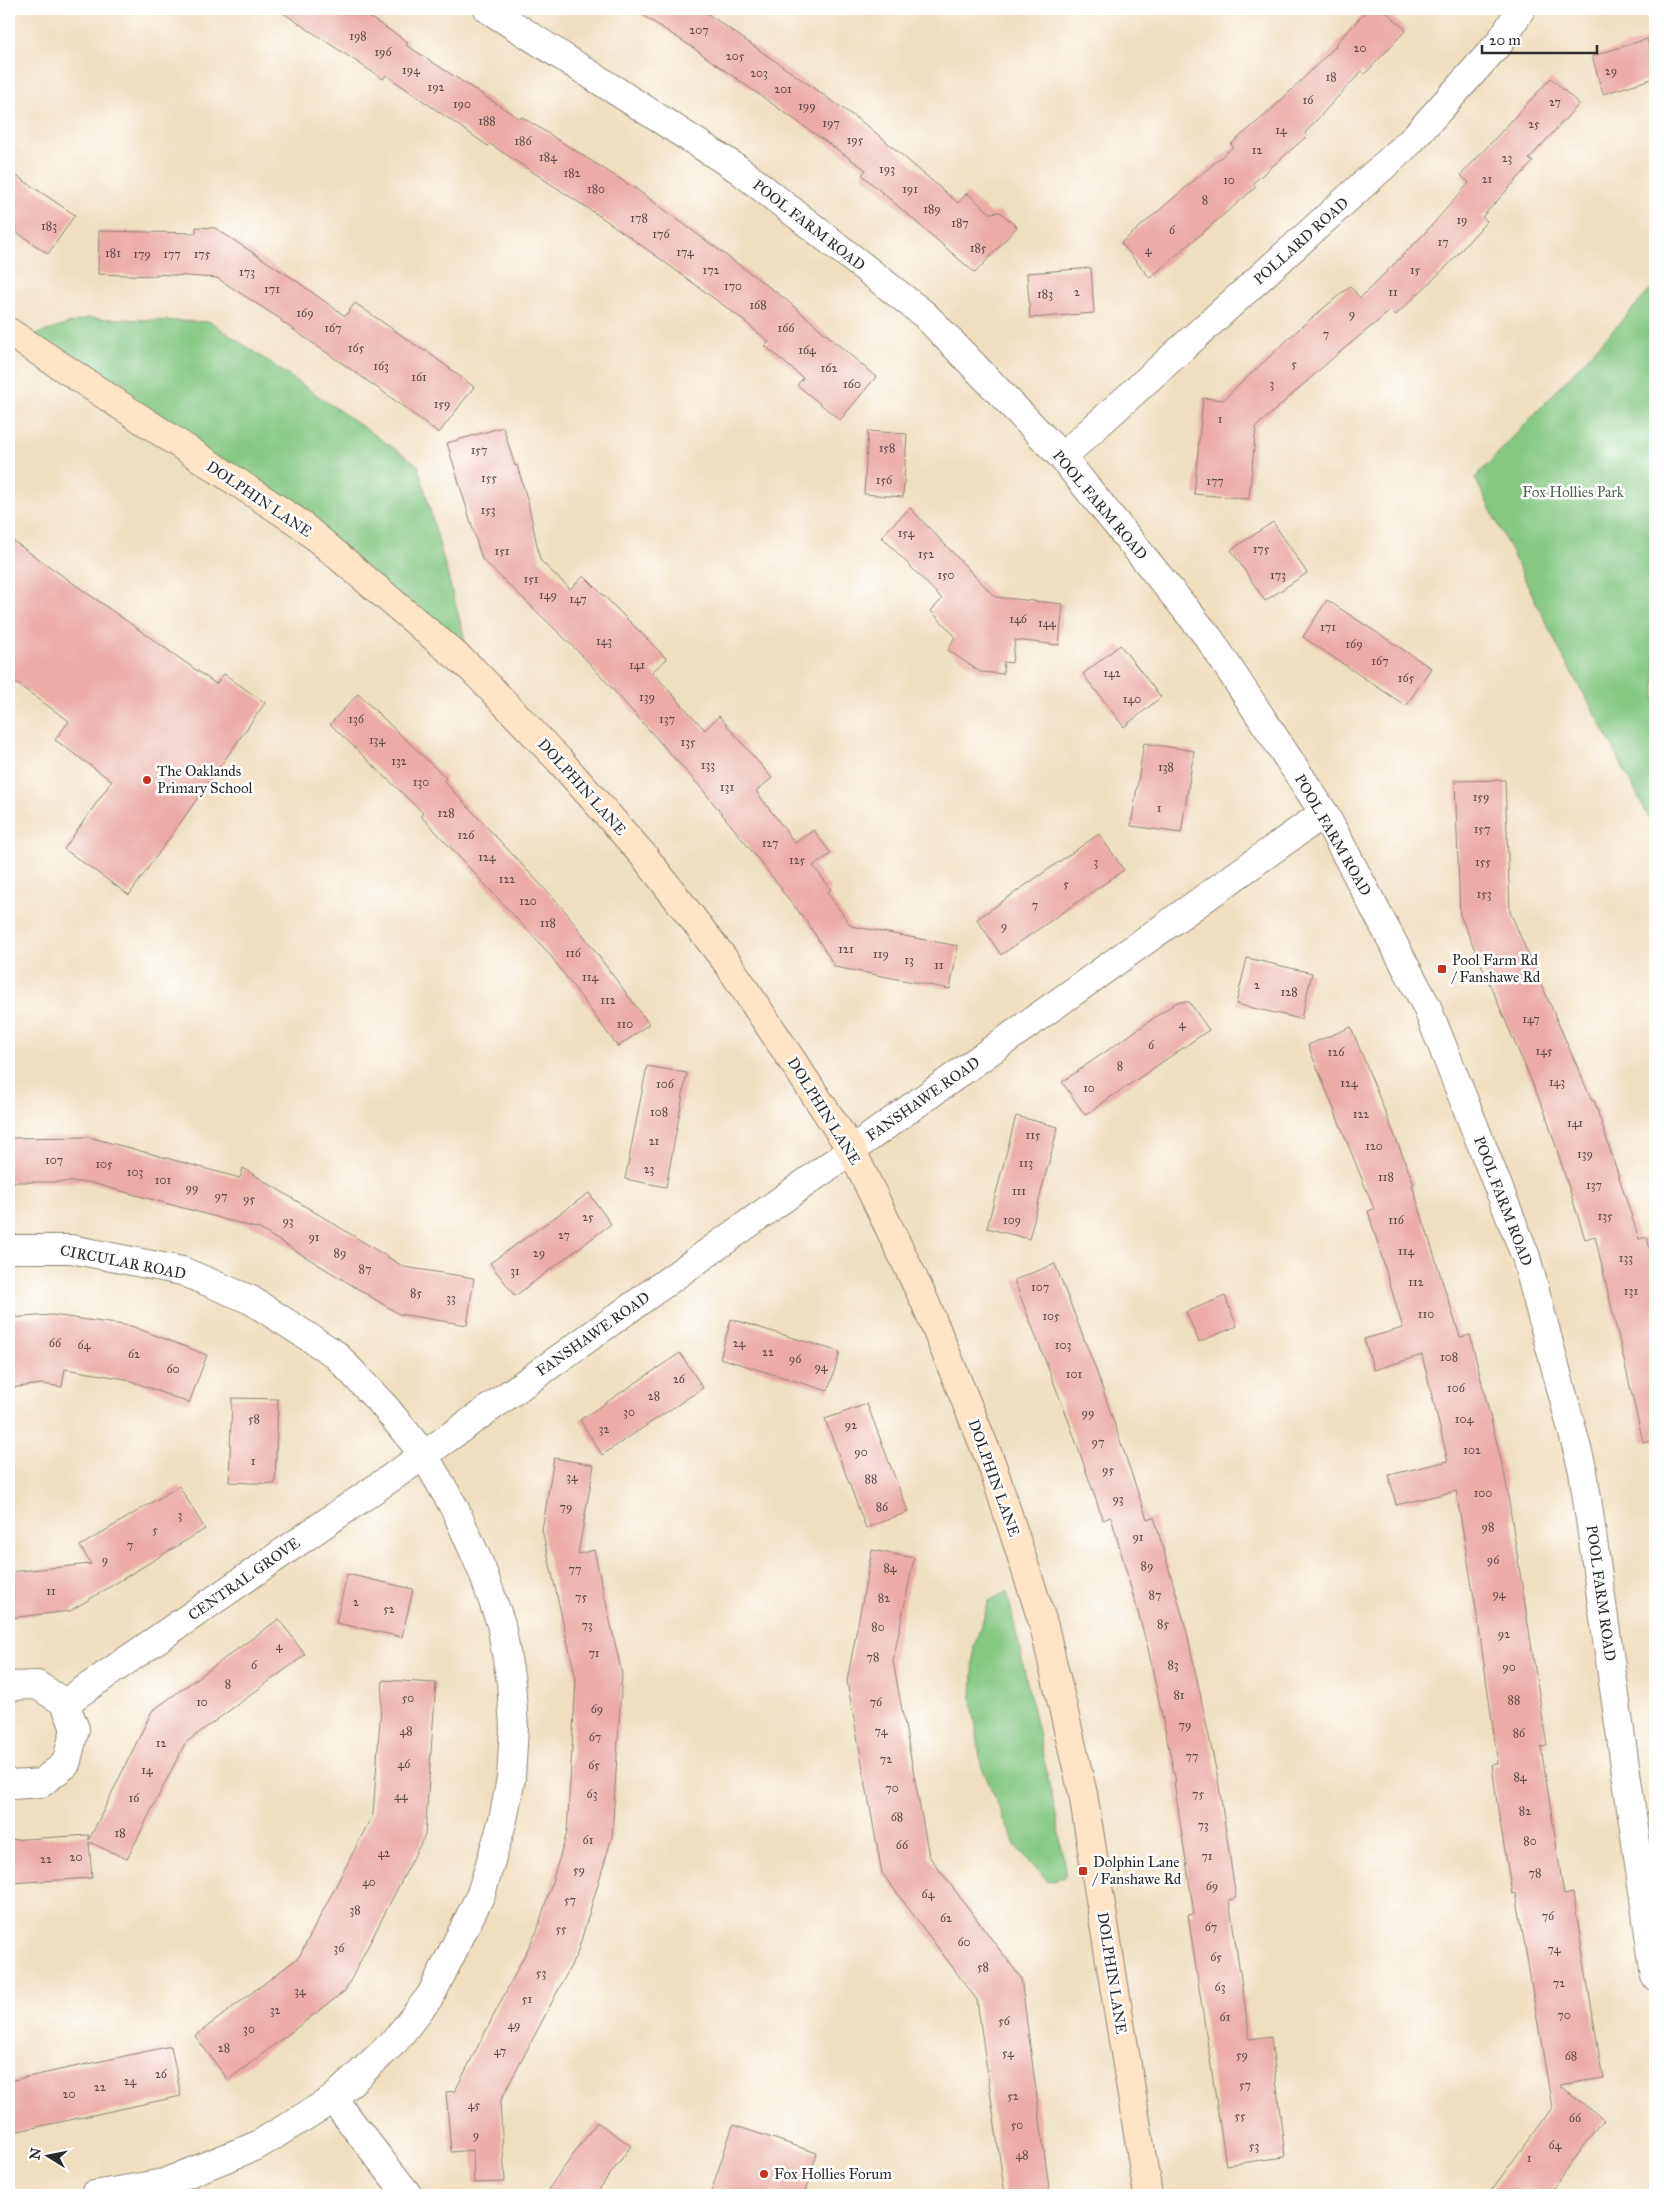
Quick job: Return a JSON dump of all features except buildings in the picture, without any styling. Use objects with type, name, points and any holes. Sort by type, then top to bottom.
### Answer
[{"type":"street","name":"POOL FARM ROAD","points":[[488,9],[746,176],[925,315],[1062,457],[1209,638],[1324,813],[1426,1005],[1526,1257],[1583,1471],[1655,1976]]},
{"type":"street","name":"POLLARD ROAD","points":[[1062,457],[1410,142],[1500,42],[1521,9]]},
{"type":"street","name":"DOLPHIN LANE","points":[[9,332],[299,523],[473,670],[559,760],[644,856],[728,964],[851,1149],[925,1302],[992,1465],[1044,1626],[1083,1794],[1148,2195]]},
{"type":"street","name":"FANSHAWE ROAD","points":[[424,1455],[1324,813]]},
{"type":"street","name":"CIRCULAR ROAD","points":[[9,1249],[70,1249],[182,1271],[251,1300],[335,1354],[385,1407],[424,1455],[455,1509],[482,1570],[501,1624],[511,1682],[514,1728],[511,1778],[503,1820],[481,1894],[431,1995],[395,2041],[333,2099],[258,2145],[164,2182],[94,2195]]},
{"type":"street","name":"CENTRAL GROVE","points":[[65,1703],[424,1455]]},
{"type":"street","points":[[9,1686],[37,1685],[65,1703],[75,1730],[66,1764],[42,1783],[12,1785],[9,1783]]},
{"type":"street","points":[[333,2099],[408,2195]]},
{"type":"green space","name":"Fox Hollies Park","points":[[1655,285],[1655,830],[1600,722],[1565,661],[1475,478]]},
{"type":"green space","points":[[87,318],[211,322],[418,465],[473,670],[299,523],[19,340]]},
{"type":"green space","points":[[1007,1591],[1058,1824],[1066,1877],[1048,1881],[1016,1847],[981,1765],[972,1699],[974,1647],[989,1601]]},
{"type":"place","name":"The Oaklands Primary School","points":[[147,780]]},
{"type":"place","name":"Pool Farm Rd / Fanshawe Rd","points":[[1442,969]]},
{"type":"place","name":"Dolphin Lane / Fanshawe Rd","points":[[1083,1871]]},
{"type":"place","name":"Fox Hollies Forum","points":[[764,2174]]}]
